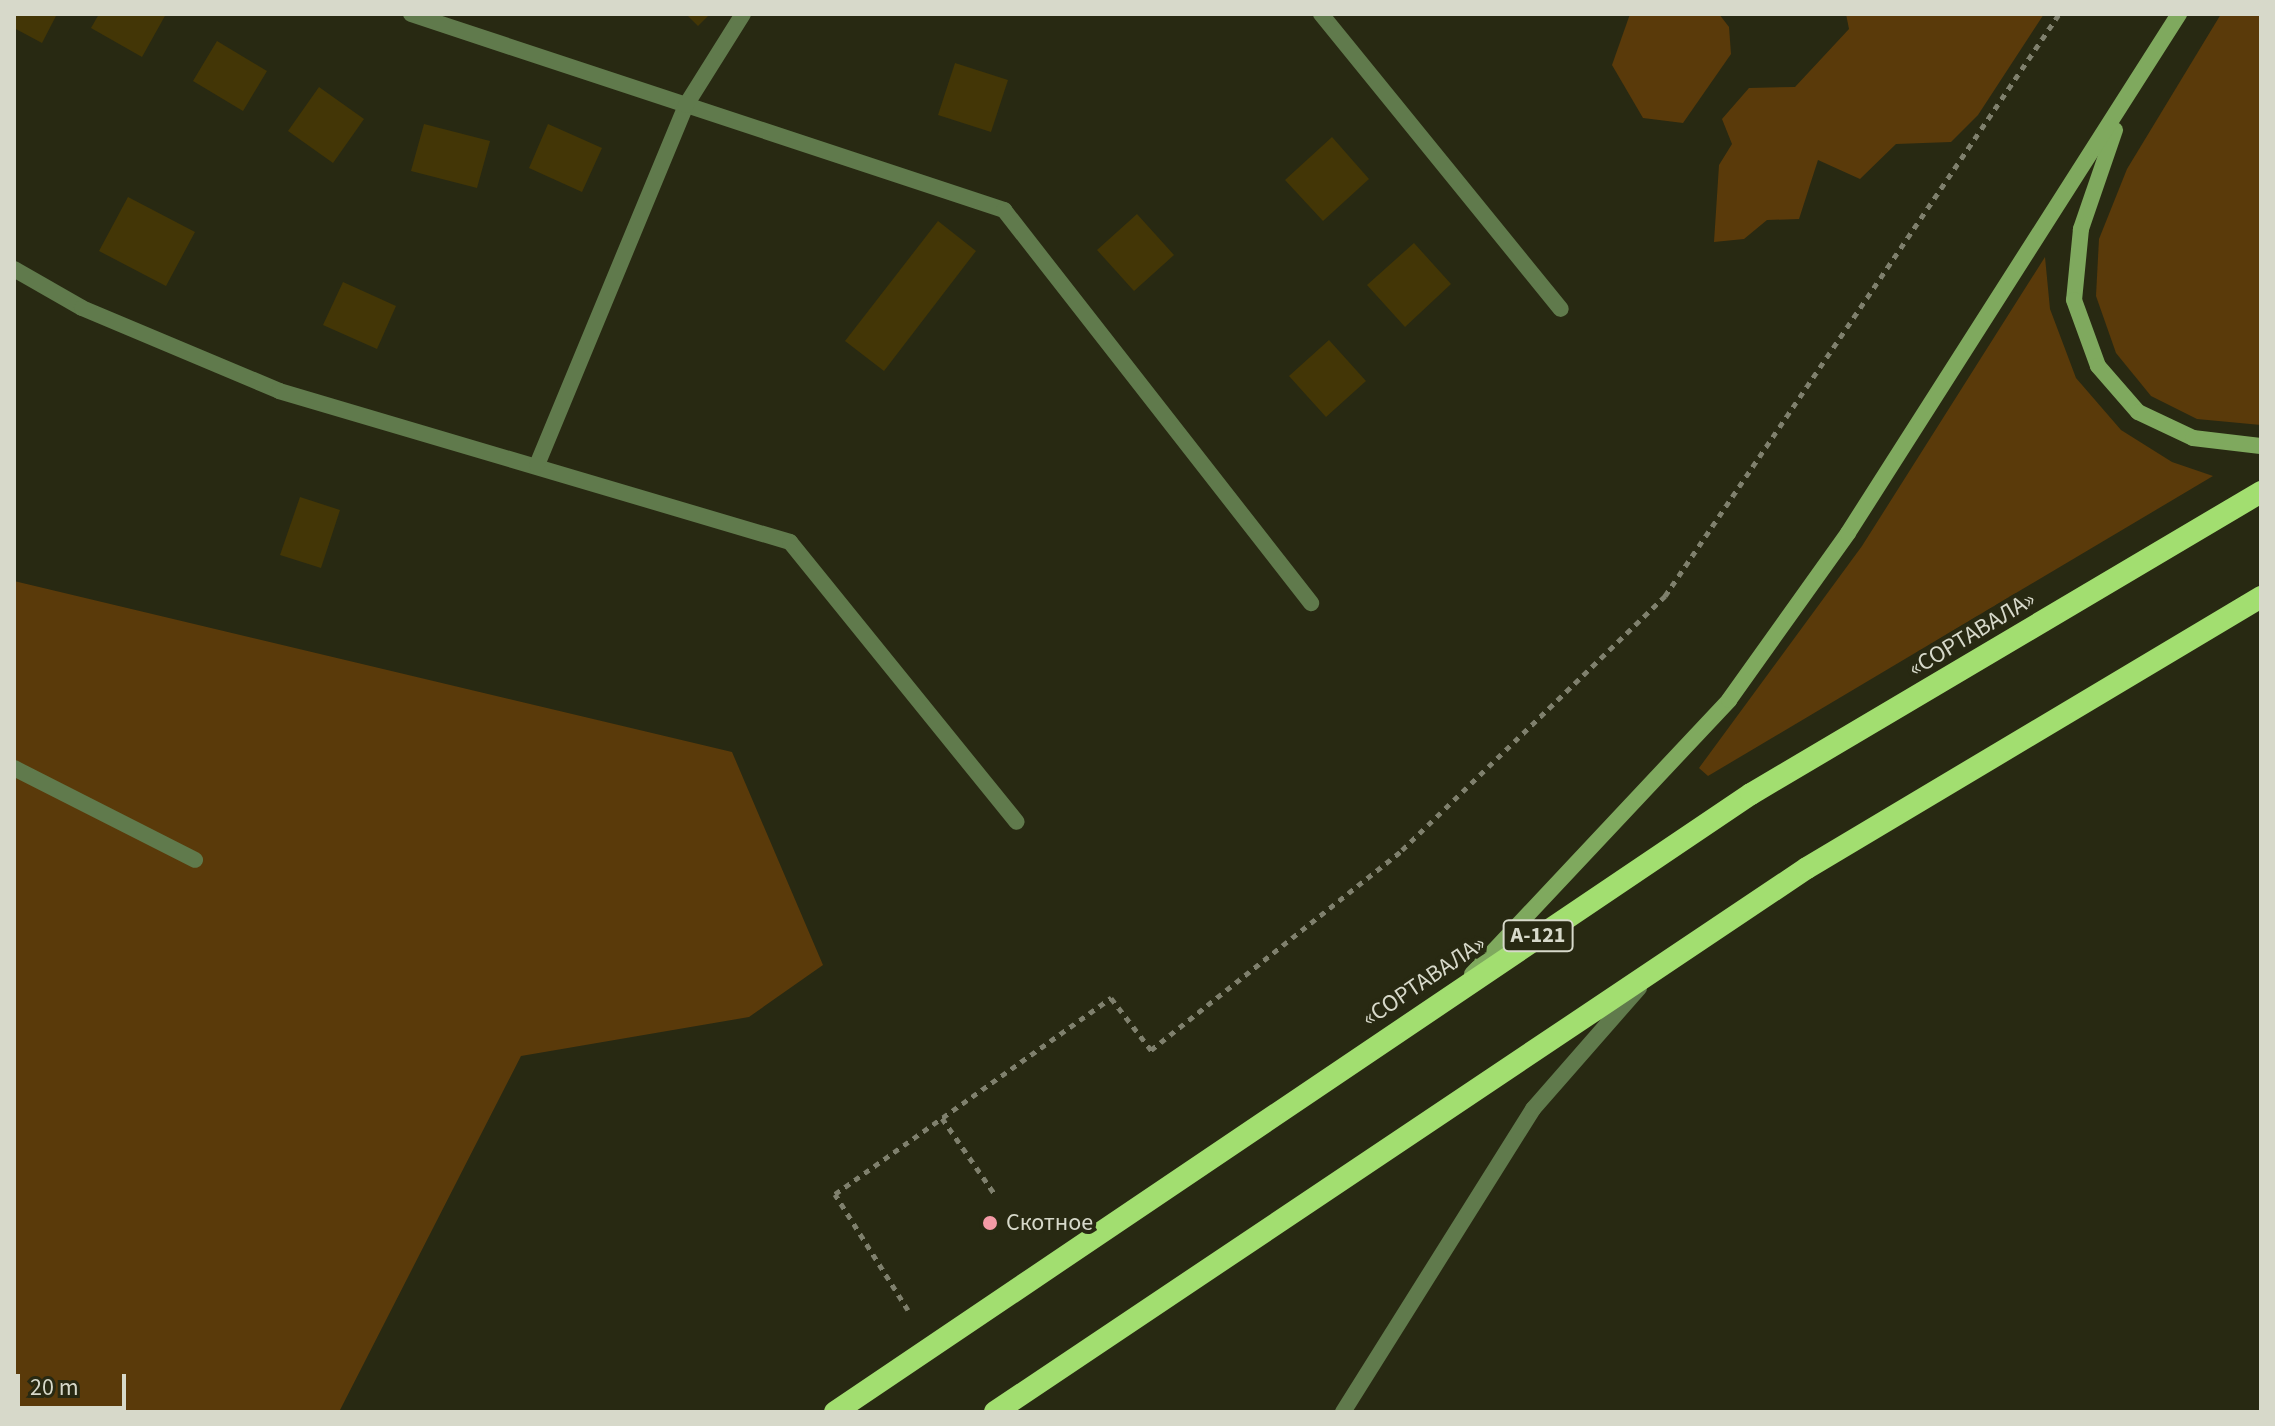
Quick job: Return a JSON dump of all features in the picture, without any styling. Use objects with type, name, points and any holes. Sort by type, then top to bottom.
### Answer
[{"type":"highway","name":"«СОРТАВАЛА»","points":[[835,1412],[1751,794],[2261,492]]},
{"type":"highway","points":[[995,1412],[1657,967],[2010,742],[2261,597]]},
{"type":"main road","points":[[1457,990],[1729,700],[1848,533],[2179,14]]},
{"type":"main road","points":[[2123,106],[2081,229],[2074,300],[2098,366],[2138,412],[2193,438],[2261,446]]},
{"type":"street","points":[[411,14],[1004,210],[1311,603]]},
{"type":"street","points":[[537,465],[686,105],[743,14]]},
{"type":"street","points":[[1321,14],[1561,309]]},
{"type":"street","points":[[14,269],[82,308],[279,391],[790,542],[1017,822]]},
{"type":"street","points":[[14,768],[195,860]]},
{"type":"street","points":[[1343,1412],[1533,1109],[1657,967]]},
{"type":"path","points":[[908,1310],[835,1194],[1111,998],[1151,1050],[1402,850],[1665,596],[2059,14]]},
{"type":"path","points":[[942,1118],[994,1193]]},
{"type":"shaded area","points":[[1630,14],[1719,14],[1729,27],[1731,54],[1683,123],[1643,118],[1612,65]]},
{"type":"shaded area","points":[[1846,14],[2044,14],[1978,115],[1951,142],[1896,144],[1860,179],[1818,160],[1799,219],[1767,220],[1744,239],[1714,242],[1719,165],[1732,144],[1722,119],[1749,88],[1795,87],[1849,29]]},
{"type":"shaded area","points":[[2221,14],[2261,14],[2261,425],[2197,419],[2151,396],[2116,353],[2096,296],[2099,239],[2127,169]]},
{"type":"shaded area","points":[[2045,257],[2050,309],[2076,378],[2121,430],[2172,462],[2213,476],[1708,776],[1699,768],[1862,546]]},
{"type":"shaded area","points":[[14,581],[732,752],[823,965],[749,1017],[521,1056],[339,1412],[14,1412]]},
{"type":"building","points":[[14,14],[57,14],[42,43],[14,28]]},
{"type":"building","points":[[99,14],[166,14],[142,57],[91,28]]},
{"type":"building","points":[[686,14],[710,14],[698,26]]},
{"type":"building","points":[[217,41],[267,71],[243,111],[193,81]]},
{"type":"building","points":[[955,63],[1008,80],[991,132],[938,115]]},
{"type":"building","points":[[319,87],[364,119],[333,163],[288,131]]},
{"type":"building","points":[[424,124],[490,141],[477,188],[411,171]]},
{"type":"building","points":[[548,124],[602,148],[582,192],[529,168]]},
{"type":"building","points":[[1332,137],[1369,179],[1323,221],[1285,180]]},
{"type":"building","points":[[128,197],[195,232],[166,286],[99,251]]},
{"type":"building","points":[[1137,214],[1174,255],[1134,291],[1097,250]]},
{"type":"building","points":[[938,221],[976,251],[884,371],[845,341]]},
{"type":"building","points":[[1414,243],[1451,284],[1405,327],[1367,285]]},
{"type":"building","points":[[343,282],[396,306],[377,349],[323,325]]},
{"type":"building","points":[[1329,340],[1366,381],[1326,417],[1289,376]]},
{"type":"building","points":[[300,497],[340,510],[321,568],[280,555]]},
{"type":"place","name":"Скотное","points":[[990,1223]]}]
